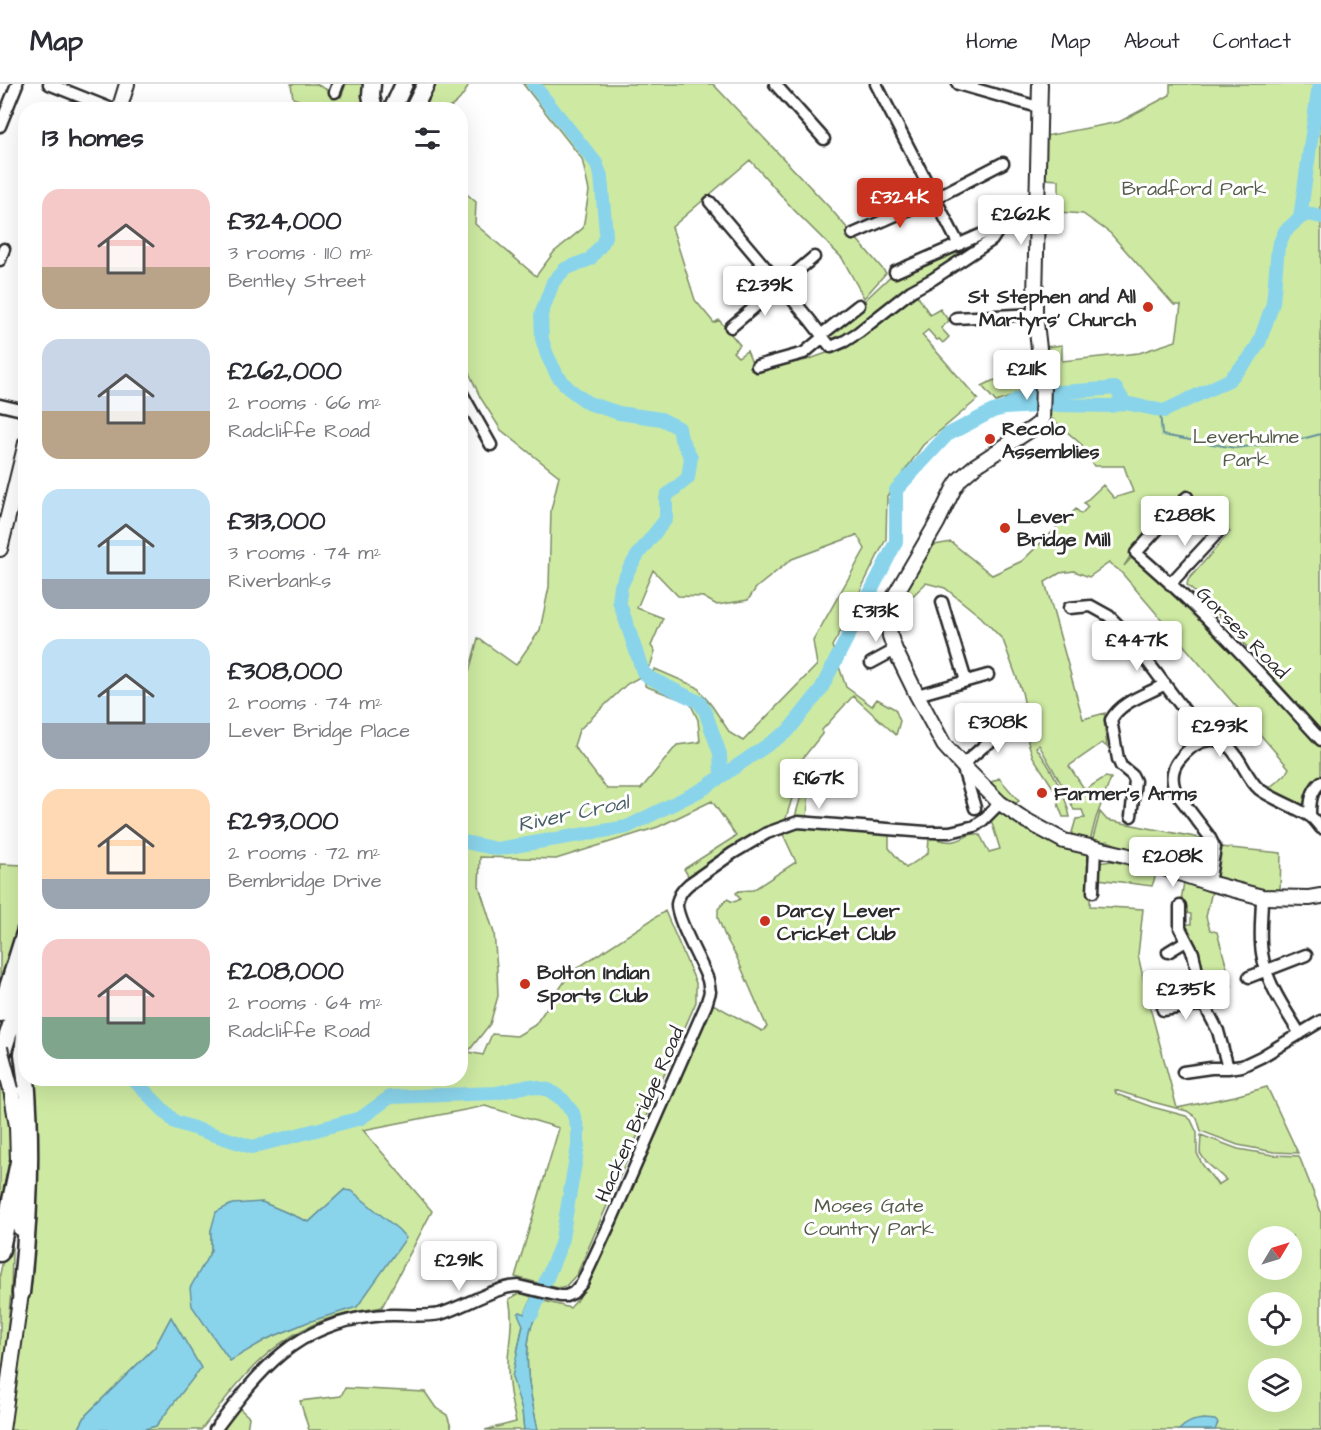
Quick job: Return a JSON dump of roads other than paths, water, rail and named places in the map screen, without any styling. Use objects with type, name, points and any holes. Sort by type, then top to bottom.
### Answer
[{"type":"highway","points":[[372,84],[372,102]]},
{"type":"highway","points":[[417,102],[426,84]]},
{"type":"highway","points":[[0,1013],[18,956]]},
{"type":"highway","points":[[0,1060],[18,1003]]},
{"type":"highway","points":[[21,1293],[26,1249],[29,1160],[27,1086]]},
{"type":"highway","points":[[0,1253],[19,1162]]},
{"type":"main road","points":[[121,102],[127,84]]},
{"type":"main road","points":[[1040,84],[1035,314],[1043,383],[1042,421],[966,473],[957,483],[937,524],[894,597],[889,621],[890,636],[895,651],[944,744],[1000,803],[1025,820],[1071,843],[1125,855],[1209,883],[1262,897],[1321,896]]},
{"type":"main road","points":[[0,549],[4,515],[18,469]]},
{"type":"main road","points":[[0,1048],[11,1089],[17,1126],[21,1293],[2,1430]]},
{"type":"street","points":[[1,122],[17,84]]},
{"type":"street","points":[[49,84],[94,102]]},
{"type":"street","points":[[876,84],[959,245]]},
{"type":"street","points":[[958,84],[1038,107]]},
{"type":"street","points":[[778,85],[824,139]]},
{"type":"street","points":[[853,234],[935,198],[1003,163]]},
{"type":"street","points":[[710,202],[830,346],[845,341],[859,332],[911,291],[992,240],[1001,226]]},
{"type":"street","points":[[895,272],[1001,226],[1038,205]]},
{"type":"street","points":[[731,327],[814,257]]},
{"type":"street","points":[[757,366],[804,353],[859,305]]},
{"type":"street","points":[[956,318],[1035,314]]},
{"type":"street","points":[[468,404],[491,445]]},
{"type":"street","points":[[0,405],[18,409]]},
{"type":"street","name":"Gorses Road","points":[[1187,497],[1136,553],[1231,642],[1321,740]]},
{"type":"street","points":[[1170,584],[1221,529]]},
{"type":"street","points":[[942,602],[966,681]]},
{"type":"street","points":[[1069,608],[1091,606],[1108,616],[1126,633],[1194,723],[1201,741]]},
{"type":"street","points":[[871,663],[895,651]]},
{"type":"street","points":[[917,695],[988,675]]},
{"type":"street","points":[[1131,816],[1135,781],[1132,775],[1121,766],[1118,759],[1112,720],[1114,715],[1128,703],[1165,684]]},
{"type":"street","points":[[975,808],[962,765],[984,746],[1019,724]]},
{"type":"street","points":[[1209,883],[1215,848],[1209,836],[1177,794],[1172,776],[1175,765],[1184,754],[1201,741],[1212,739],[1231,748],[1258,788],[1310,815],[1321,828]]},
{"type":"street","points":[[1310,815],[1313,793],[1319,784]]},
{"type":"street","name":"Hacken Bridge Road","points":[[215,1430],[273,1360],[313,1333],[334,1325],[374,1316],[440,1314],[507,1288],[518,1286],[560,1296],[570,1295],[582,1283],[710,992],[708,980],[680,917],[677,904],[678,898],[689,884],[767,833],[798,822],[950,832],[975,826],[1000,803]]},
{"type":"street","points":[[1093,848],[1094,892]]},
{"type":"street","points":[[1262,897],[1261,953],[1273,987],[1300,1034]]},
{"type":"street","points":[[1179,906],[1184,918],[1180,928],[1193,953],[1204,1004],[1218,1030],[1228,1068]]},
{"type":"street","points":[[1168,952],[1186,941]]},
{"type":"street","points":[[1249,977],[1306,955]]},
{"type":"street","points":[[1168,1006],[1204,1004]]},
{"type":"street","points":[[1187,1075],[1211,1068],[1242,1066],[1321,1021]]},
{"type":"water","points":[[344,1190],[352,1191],[406,1238],[357,1307],[308,1322],[267,1339],[230,1361],[192,1306],[190,1288],[211,1251],[211,1230],[216,1212],[232,1204],[262,1202],[309,1222]]},
{"type":"water","points":[[532,1297],[544,1301],[531,1327],[527,1356],[538,1430],[524,1430],[522,1411],[512,1377],[523,1325],[518,1314],[520,1312],[525,1314]]},
{"type":"water","points":[[171,1317],[201,1368],[156,1426],[141,1430],[78,1430],[86,1415],[155,1347]]},
{"type":"water","points":[[1204,1419],[1215,1420],[1218,1423],[1215,1430],[1179,1430],[1190,1422]]},
{"type":"waterway","name":"River Croal","points":[[533,84],[596,163],[601,176],[606,234],[602,244],[590,259],[565,269],[553,282],[541,315],[542,339],[557,375],[568,388],[588,403],[619,413],[661,419],[679,428],[681,439],[691,457],[688,478],[667,495],[666,519],[629,569],[621,586],[619,601],[643,672],[650,678],[699,702],[705,711],[720,754],[721,776]]},
{"type":"waterway","points":[[468,843],[497,849],[627,827],[703,789],[788,731],[820,691],[896,542],[896,490],[947,435],[993,411],[1005,408],[1053,405],[1111,406],[1125,403],[1164,411],[1229,380],[1248,360],[1259,343],[1273,303],[1278,247],[1285,231],[1300,218],[1319,84]]},
{"type":"waterway","points":[[1300,218],[1308,214],[1321,217]]},
{"type":"waterway","points":[[1005,408],[1030,394],[1115,388],[1125,403]]},
{"type":"waterway","points":[[1160,411],[1162,435],[1235,448],[1294,441],[1321,434]]},
{"type":"waterway","name":"River Croal","points":[[140,1086],[175,1122],[252,1147],[361,1118],[390,1097],[496,1093],[529,1086],[549,1090],[563,1100],[573,1113],[578,1129],[578,1146],[561,1244],[532,1314]]},
{"type":"place","name":"St Stephen and All Martyrs' Church","points":[[1148,307]]},
{"type":"place","name":"Recolo Assemblies","points":[[990,439]]},
{"type":"place","name":"Lever Bridge Mill","points":[[1005,528]]},
{"type":"place","name":"Farmer's Arms","points":[[1042,793]]},
{"type":"place","name":"Darcy Lever Cricket Club","points":[[765,921]]},
{"type":"place","name":"Bolton Indian Sports Club","points":[[525,984]]},
{"type":"park label","name":"Bradford Park","points":[[1194,188]]},
{"type":"park label","name":"Leverhulme Park","points":[[1246,448]]},
{"type":"park label","name":"Moses Gate Country Park","points":[[869,1216]]}]
